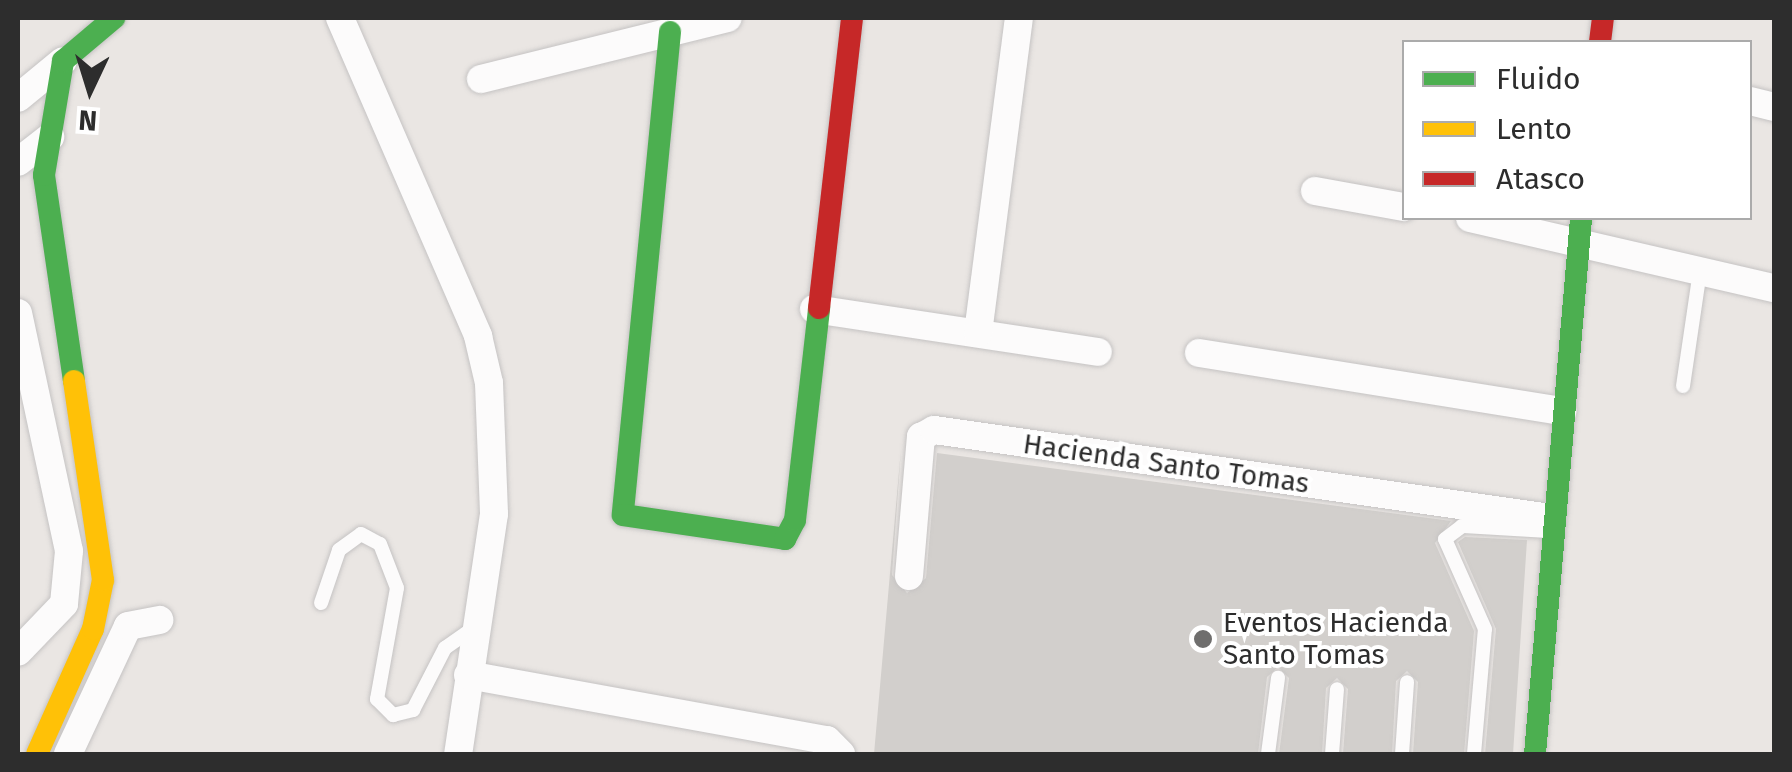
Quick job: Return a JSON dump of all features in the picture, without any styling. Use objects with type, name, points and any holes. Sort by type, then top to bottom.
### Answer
[{"type":"street","points":[[18,98],[114,18]]},
{"type":"street","points":[[340,18],[478,336],[490,383],[494,514],[458,754]]},
{"type":"street","points":[[481,79],[728,18]]},
{"type":"street","points":[[670,32],[623,514],[792,534],[814,309],[852,18]]},
{"type":"street","points":[[978,334],[1015,19]]},
{"type":"street","points":[[37,754],[93,629],[103,580],[44,175],[63,61]]},
{"type":"street","points":[[18,162],[50,138]]},
{"type":"street","points":[[1315,192],[1402,206]]},
{"type":"street","points":[[1494,220],[1580,227],[1700,271],[1774,288]]},
{"type":"street","points":[[1534,754],[1550,525],[1580,227]]},
{"type":"street","points":[[814,309],[1098,352]]},
{"type":"street","points":[[18,314],[28,415],[68,568],[64,604],[18,652]]},
{"type":"street","points":[[1199,354],[1562,411]]},
{"type":"street","name":"Hacienda Santo Tomas","points":[[908,576],[921,436],[934,430],[1550,525]]},
{"type":"street","points":[[68,754],[128,626],[160,620]]},
{"type":"street","points":[[468,675],[827,740],[841,754]]},
{"type":"lane","points":[[1683,386],[1700,271]]},
{"type":"lane","points":[[1474,754],[1485,630],[1445,539],[1462,526],[1550,525]]},
{"type":"lane","points":[[321,603],[340,550],[361,534],[380,544],[398,588],[377,700],[394,715],[413,710],[445,648],[477,625]]},
{"type":"lane","points":[[1268,754],[1278,678]]},
{"type":"lane","points":[[1402,754],[1407,682]]},
{"type":"lane","points":[[1332,754],[1337,689]]},
{"type":"building","name":"Eventos Hacienda Santo Tomas","points":[[901,449],[892,575],[907,593],[926,578],[937,453],[1451,521],[1435,543],[1474,631],[1464,754],[1413,754],[1418,682],[1407,671],[1396,681],[1392,754],[1343,754],[1348,689],[1337,678],[1326,688],[1322,754],[1279,754],[1289,678],[1278,667],[1267,677],[1258,754],[874,754]]},
{"type":"building","points":[[1465,537],[1527,540],[1513,754],[1485,754],[1496,629],[1458,542]]},
{"type":"traffic: fast","points":[[74,381],[44,175],[63,61],[114,18]]},
{"type":"traffic: fast","points":[[670,32],[623,515],[785,539],[795,520],[819,308]]},
{"type":"traffic: fast","points":[[1535,754],[1581,220]]},
{"type":"traffic: slow","points":[[37,754],[93,629],[103,580],[74,381]]},
{"type":"traffic: jam","points":[[819,308],[852,18]]},
{"type":"traffic: jam","points":[[1600,40],[1603,18]]},
{"type":"place","name":"Eventos Hacienda Santo Tomas","points":[[1203,639]]}]
